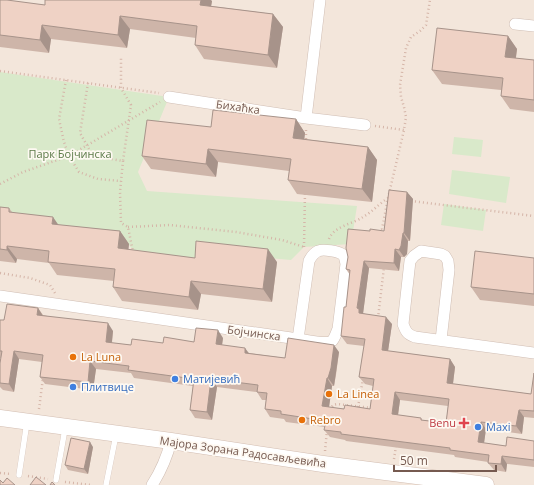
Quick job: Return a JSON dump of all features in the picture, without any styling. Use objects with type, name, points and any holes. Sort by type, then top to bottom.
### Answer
[{"type":"main road","name":"Мајора Зорана Радосављевића","points":[[0,418],[117,433],[323,464],[486,485]]},
{"type":"street","points":[[306,118],[320,0]]},
{"type":"street","points":[[515,24],[534,26]]},
{"type":"street","name":"Бихаћка","points":[[169,97],[306,118],[365,125]]},
{"type":"street","points":[[298,339],[309,260],[314,253],[319,250],[324,250]]},
{"type":"street","name":"Бојчинска","points":[[0,296],[327,342],[332,340],[338,329],[346,264],[345,258],[342,254],[324,250]]},
{"type":"street","points":[[441,340],[449,270],[448,261],[445,256],[441,254],[421,252],[414,256],[410,261],[403,324],[408,334],[411,336],[534,353]]},
{"type":"street","points":[[152,485],[161,470],[171,441]]},
{"type":"lane","points":[[19,475],[32,422]]},
{"type":"lane","points":[[56,480],[66,427]]},
{"type":"lane","points":[[106,485],[117,433]]},
{"type":"path","points":[[385,234],[382,230],[406,117],[401,97],[400,85],[406,48],[411,37],[420,31],[426,24],[430,0]]},
{"type":"path","points":[[121,56],[122,88],[131,105],[120,192],[121,223],[128,227],[170,225],[236,232],[282,240],[304,247]]},
{"type":"path","points":[[0,71],[162,93],[169,97],[69,156],[23,172],[0,184]]},
{"type":"path","points":[[66,80],[59,119],[69,156],[79,172],[98,179],[121,181]]},
{"type":"path","points":[[88,83],[80,133],[93,156],[123,161]]},
{"type":"path","points":[[306,118],[306,148]]},
{"type":"path","points":[[365,125],[404,130]]},
{"type":"path","points":[[303,255],[305,186]]},
{"type":"path","points":[[324,250],[330,235],[336,230],[361,219],[376,209],[388,198]]},
{"type":"path","points":[[404,200],[534,216]]},
{"type":"path","points":[[128,227],[133,252]]},
{"type":"path","points":[[377,320],[385,263]]},
{"type":"path","points":[[0,273],[30,278],[50,285],[55,293],[62,294]]},
{"type":"path","points":[[358,407],[363,375]]},
{"type":"path","points":[[32,422],[43,376]]},
{"type":"path","points":[[329,416],[330,408],[337,404],[374,408]]},
{"type":"path","points":[[323,464],[328,424]]},
{"type":"path","points":[[392,473],[397,442]]},
{"type":"shaded area","points":[[0,0],[534,0],[534,485],[0,485]]},
{"type":"green space","name":"Парк Бојчинска","points":[[0,72],[169,97],[138,172],[147,191],[357,206],[351,244],[304,247],[291,260],[203,252],[199,264],[141,259],[129,245],[0,220]]},
{"type":"green space","points":[[454,137],[483,140],[481,157],[452,154]]},
{"type":"green space","points":[[452,170],[510,177],[506,203],[449,194]]},
{"type":"green space","points":[[444,204],[486,210],[483,231],[441,225]]},
{"type":"building","points":[[0,0],[45,5],[45,0],[201,0],[200,5],[273,14],[268,55],[195,45],[197,26],[120,16],[118,35],[42,25],[40,40],[0,35]]},
{"type":"building","points":[[437,28],[508,36],[505,57],[534,60],[534,100],[501,96],[503,78],[432,70]]},
{"type":"building","points":[[213,110],[296,119],[293,138],[368,147],[362,189],[288,180],[291,159],[208,149],[206,164],[142,156],[147,120],[211,127]]},
{"type":"building","points":[[389,190],[407,192],[404,233],[399,250],[395,249],[394,263],[364,261],[357,308],[359,309],[359,313],[386,317],[382,350],[450,359],[447,383],[531,394],[534,373],[534,411],[519,410],[516,426],[481,422],[478,442],[506,446],[507,437],[534,441],[534,460],[502,456],[501,464],[488,463],[489,455],[450,450],[450,448],[341,434],[341,432],[324,430],[326,421],[281,414],[281,411],[265,409],[267,393],[257,392],[258,385],[211,379],[207,412],[190,410],[194,379],[128,370],[129,366],[90,361],[88,382],[40,377],[43,355],[14,351],[9,384],[0,383],[0,363],[2,351],[0,351],[0,320],[4,320],[7,304],[38,308],[37,315],[108,323],[106,342],[131,345],[132,339],[163,343],[164,337],[194,342],[196,328],[218,330],[216,344],[245,348],[245,353],[285,358],[288,338],[334,345],[331,368],[327,378],[322,406],[344,409],[345,405],[370,409],[374,379],[359,377],[365,339],[341,336],[350,270],[346,269],[348,257],[346,248],[348,229],[370,231],[370,229],[384,231]],"holes":[[[395,392],[449,399],[446,423],[392,414]]]},
{"type":"building","points":[[0,207],[9,208],[9,212],[53,217],[52,224],[120,231],[118,248],[195,258],[196,241],[268,249],[263,289],[191,281],[189,297],[113,287],[115,269],[48,262],[49,251],[7,246],[7,250],[0,249]]},
{"type":"building","points":[[475,251],[534,258],[534,294],[471,287]]},
{"type":"building","points":[[71,438],[90,442],[84,469],[65,465]]},
{"type":"building","points":[[36,477],[46,485],[30,485]]},
{"type":"building","points":[[7,478],[15,485],[0,485],[0,480],[3,483]]},
{"type":"place","name":"La Luna","points":[[73,357]]},
{"type":"place","name":"Матијевић","points":[[175,379]]},
{"type":"place","name":"Плитвице","points":[[73,387]]},
{"type":"place","name":"La Linea","points":[[329,394]]},
{"type":"place","name":"Rebro","points":[[302,420]]},
{"type":"place","name":"Benu","points":[[464,423]]},
{"type":"place","name":"Maxi","points":[[478,427]]}]
